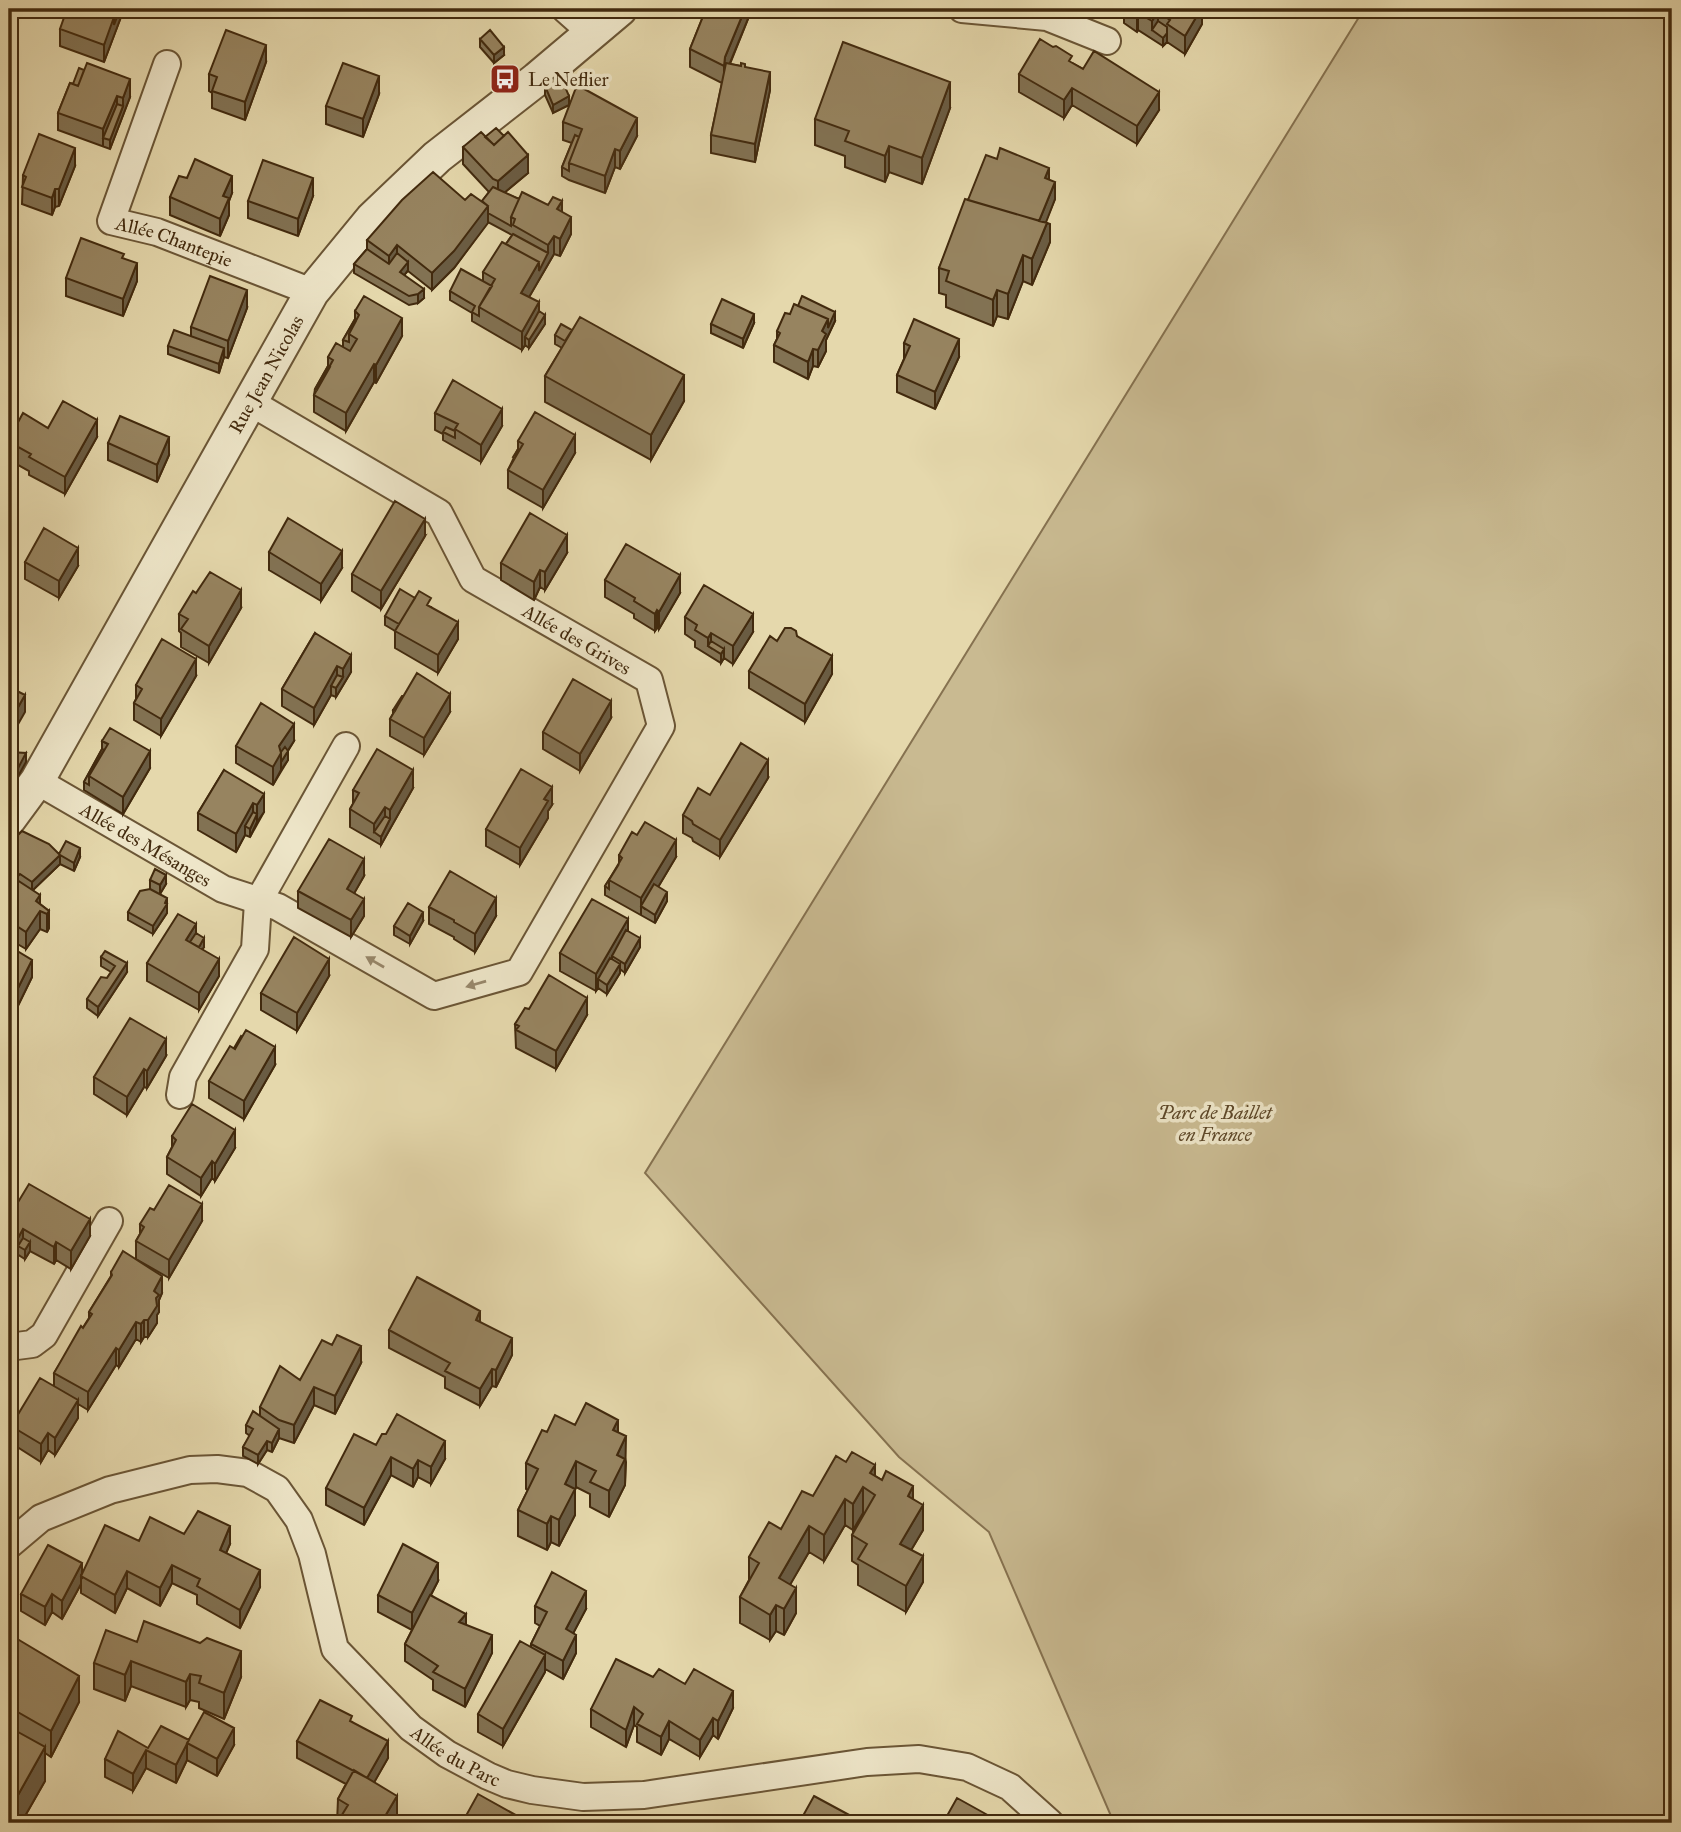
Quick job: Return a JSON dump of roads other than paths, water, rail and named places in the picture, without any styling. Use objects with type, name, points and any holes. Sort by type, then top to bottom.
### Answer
[{"type":"street","points":[[565,9],[592,33]]},
{"type":"street","name":"Rue Jean Nicolas","points":[[9,818],[37,781],[313,292],[372,219],[437,157],[537,79],[620,9]]},
{"type":"street","points":[[962,9],[1047,17],[1107,41]]},
{"type":"street","name":"Allée Chantepie","points":[[167,64],[111,221],[158,232],[313,292]]},
{"type":"street","name":"Allée des Grives","points":[[250,402],[439,513],[473,579],[649,680],[660,726],[519,972],[434,996]]},
{"type":"street","points":[[180,1095],[183,1077],[255,949],[258,902],[346,746]]},
{"type":"street","name":"Allée des Mésanges","points":[[37,781],[223,889],[278,907],[434,996]]},
{"type":"street","points":[[9,1347],[32,1344],[44,1335],[108,1221]]},
{"type":"street","name":"Allée du Parc","points":[[9,1545],[41,1518],[110,1490],[190,1470],[217,1469],[248,1473],[277,1489],[299,1520],[312,1554],[335,1649],[411,1728],[447,1754],[488,1776],[532,1790],[583,1797],[644,1796],[867,1762],[919,1759],[967,1768],[1010,1787],[1050,1823]]},
{"type":"place","name":"Le Neflier","points":[[505,79]]},
{"type":"park label","name":"Parc de Baillet en France","points":[[1215,1123]]}]
